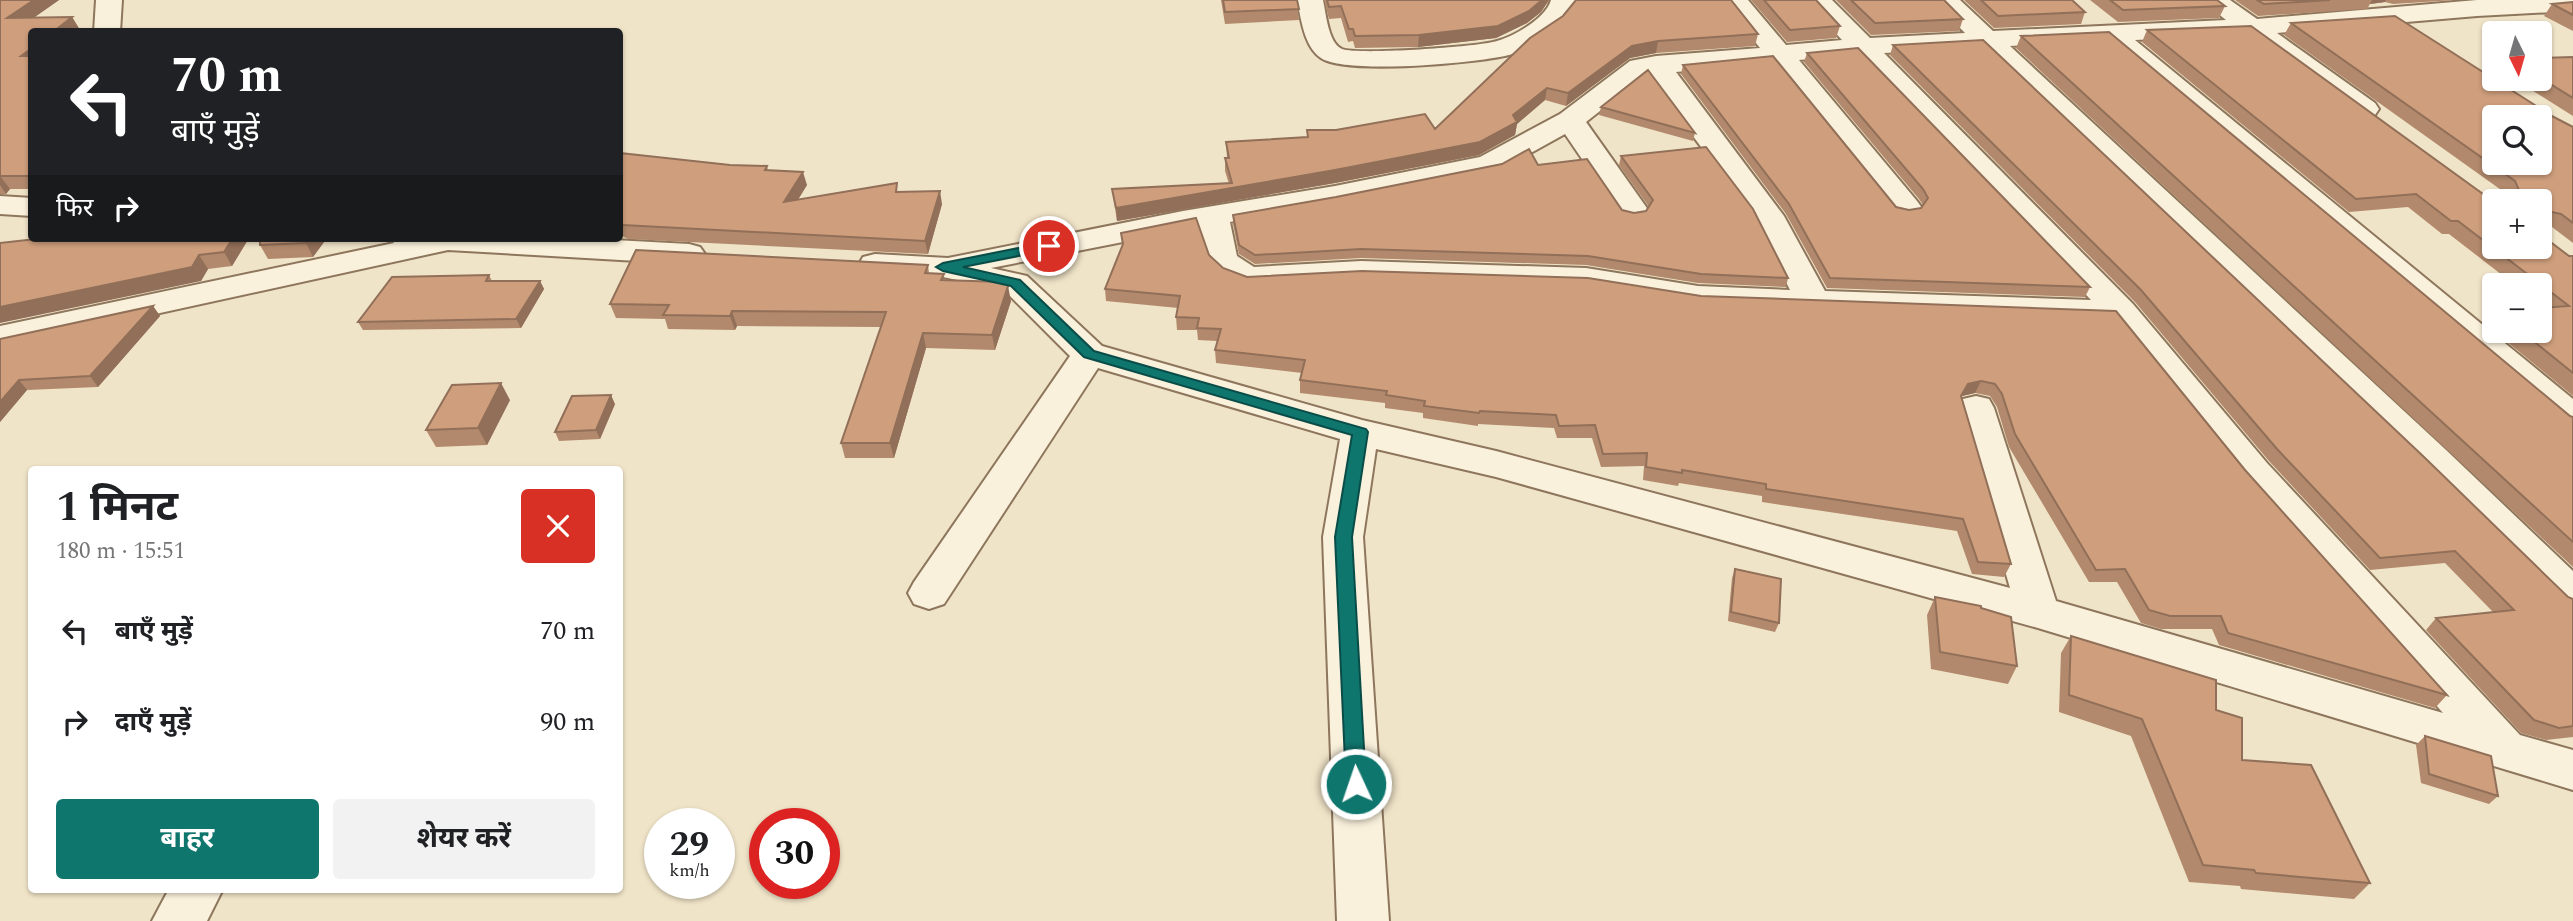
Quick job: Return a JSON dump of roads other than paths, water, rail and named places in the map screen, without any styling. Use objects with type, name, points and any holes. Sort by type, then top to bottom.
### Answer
[{"type":"street","points":[[107,28],[109,0]]},
{"type":"street","points":[[1310,0],[1320,37],[1328,52],[1336,57],[1350,58],[1475,52],[1505,47],[1559,14],[1564,0]]},
{"type":"street","points":[[1735,0],[1906,208]]},
{"type":"street","points":[[1818,0],[2121,311],[2253,472],[2506,751]]},
{"type":"street","points":[[1945,0],[2421,449],[2573,597]]},
{"type":"street","points":[[2214,0],[2255,27],[2386,125]]},
{"type":"street","points":[[2367,0],[2428,39]]},
{"type":"street","points":[[943,267],[1489,164],[1570,120],[1640,67],[1656,64],[1780,52],[1985,38],[2255,27],[2395,18],[2471,4],[2573,3]]},
{"type":"street","points":[[2081,8],[2573,419]]},
{"type":"street","points":[[1656,64],[1768,216],[1813,301]]},
{"type":"street","points":[[1570,120],[1633,211]]},
{"type":"street","points":[[0,205],[28,207]]},
{"type":"street","points":[[1213,215],[1222,260],[1247,277],[1361,271],[1574,277],[1699,296],[2121,311]]},
{"type":"street","points":[[0,337],[445,242],[721,256]]},
{"type":"street","points":[[846,262],[943,267],[1015,282],[1089,354],[1360,432],[1510,468],[2038,612],[2573,770]]},
{"type":"street","points":[[929,593],[1089,354]]},
{"type":"street","points":[[1976,408],[2038,612]]},
{"type":"street","points":[[1360,432],[1343,537],[1363,921]]},
{"type":"street","points":[[178,921],[196,893]]}]
